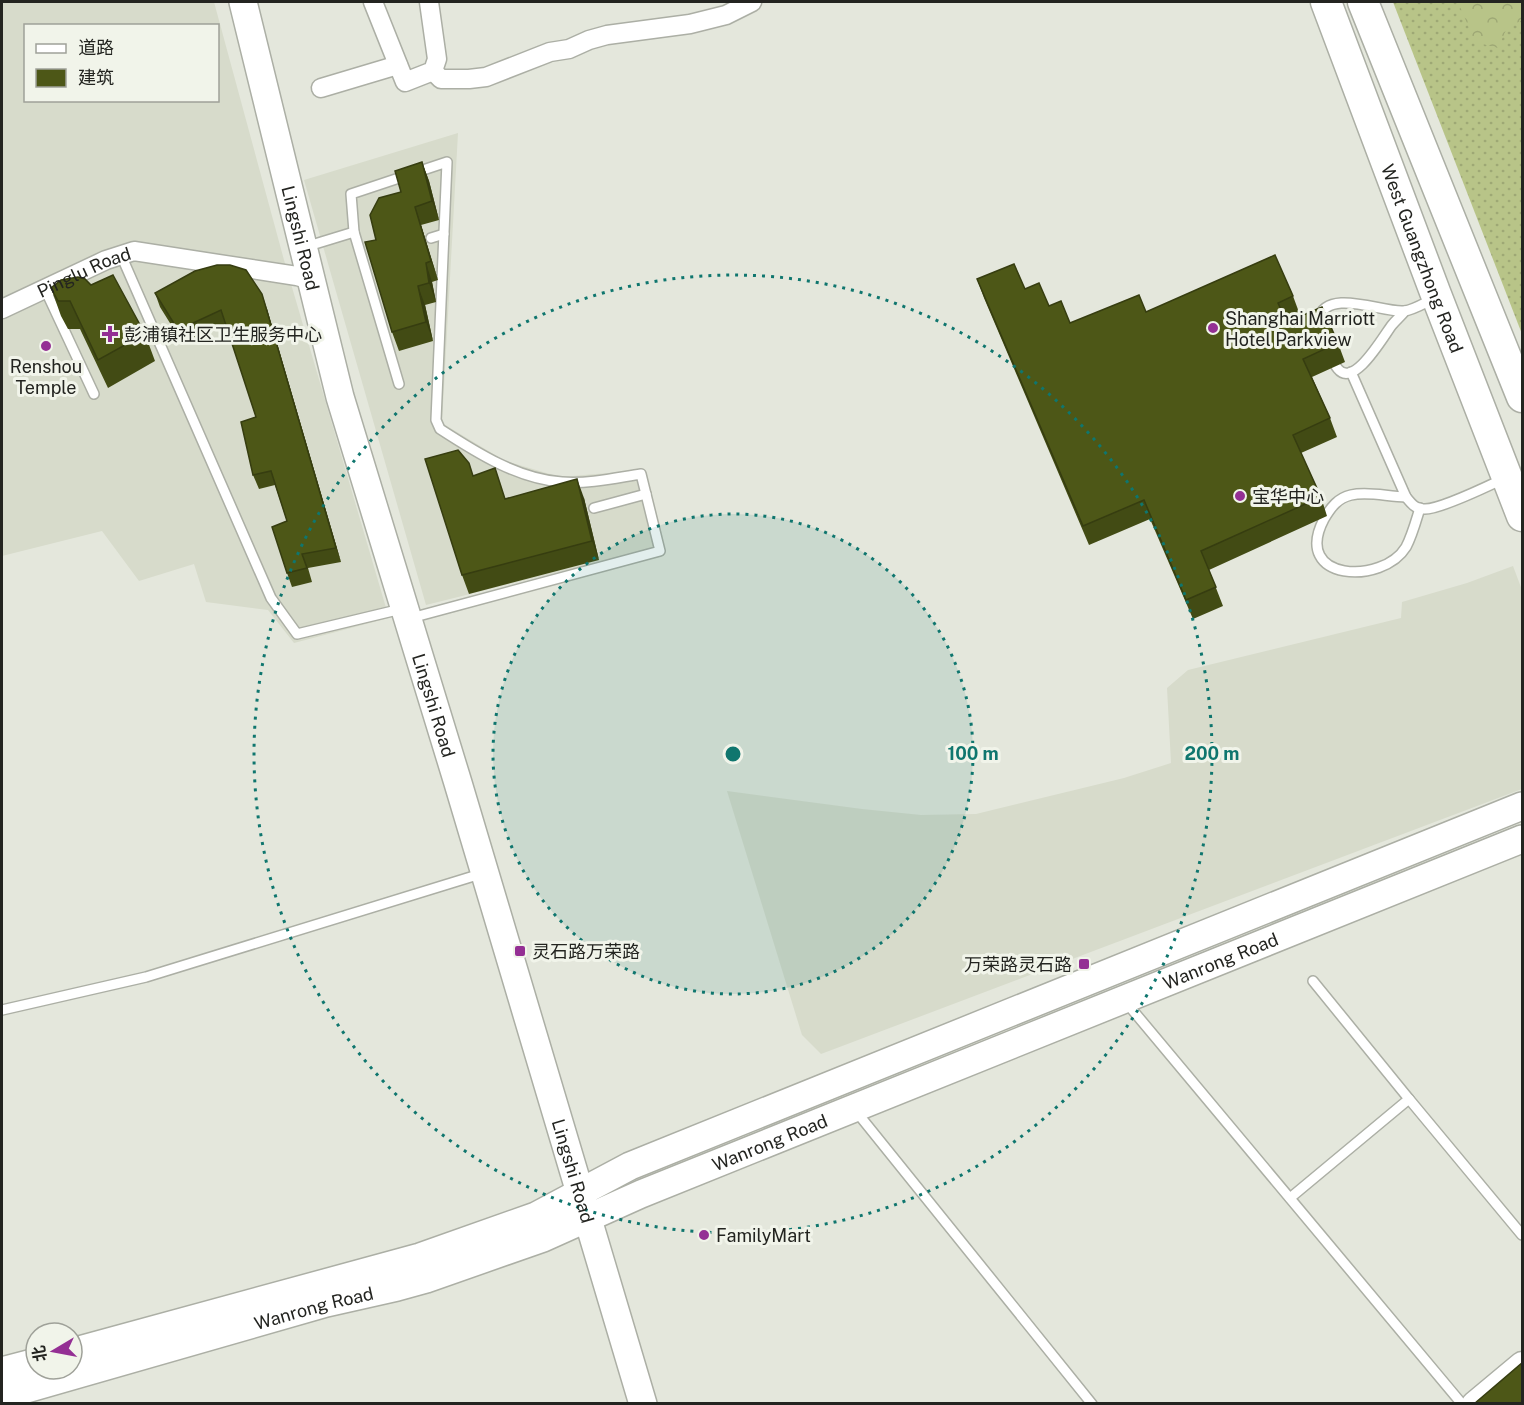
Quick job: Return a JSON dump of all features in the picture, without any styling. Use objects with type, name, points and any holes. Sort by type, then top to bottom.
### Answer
[{"type":"main road","name":"Lingshi Road","points":[[231,2],[304,278],[340,398],[474,876],[578,1209],[643,1404]]},
{"type":"main road","name":"Lingshi Road","points":[[243,2],[303,248],[304,278]]},
{"type":"main road","name":"West Guangzhong Road","points":[[1326,2],[1522,516]]},
{"type":"main road","points":[[1363,2],[1522,397]]},
{"type":"main road","name":"Lingshi Road","points":[[400,615],[578,1209],[625,1404]]},
{"type":"main road","name":"Wanrong Road","points":[[2,1396],[326,1303],[406,1285],[484,1259],[578,1209],[630,1166],[1522,806]]},
{"type":"main road","name":"Wanrong Road","points":[[84,1349],[420,1257],[536,1216],[641,1194],[1522,838]]},
{"type":"main road","points":[[2,1371],[24,1365]]},
{"type":"street","points":[[373,2],[405,82],[433,71]]},
{"type":"street","points":[[429,2],[437,58],[433,71]]},
{"type":"street","points":[[433,71],[441,79],[469,80],[486,77],[550,52],[569,49],[589,40],[607,35],[690,24],[726,15],[752,2]]},
{"type":"street","points":[[321,88],[398,65]]},
{"type":"street","name":"Pinglu Road","points":[[2,309],[106,260],[134,251],[304,278]]},
{"type":"street","points":[[1474,1404],[1522,1364]]},
{"type":"lane","points":[[121,255],[128,280],[271,598],[297,634],[400,615],[660,551],[641,474],[598,481],[562,482],[495,463],[440,429],[436,420],[447,162],[351,194],[354,232],[399,384]]},
{"type":"lane","points":[[303,248],[354,232]]},
{"type":"lane","points":[[431,238],[444,234]]},
{"type":"lane","points":[[45,289],[94,394]]},
{"type":"lane","points":[[1329,351],[1338,370],[1344,373],[1359,368],[1368,359],[1392,324],[1405,311],[1437,297]]},
{"type":"lane","points":[[1321,332],[1316,323],[1320,313],[1331,305],[1348,303],[1405,311]]},
{"type":"lane","points":[[1351,372],[1406,497],[1414,507],[1425,509],[1440,506],[1508,478]]},
{"type":"lane","points":[[594,508],[646,494]]},
{"type":"lane","points":[[1406,497],[1366,494],[1351,495],[1339,500],[1330,509],[1321,525],[1317,539],[1319,557],[1330,568],[1351,572],[1372,569],[1394,562],[1406,547],[1420,508]]},
{"type":"lane","points":[[2,1010],[146,977],[474,876]]},
{"type":"lane","points":[[1313,981],[1522,1235]]},
{"type":"lane","points":[[1124,999],[1462,1404]]},
{"type":"lane","points":[[1290,1198],[1409,1099]]},
{"type":"lane","points":[[853,1108],[1092,1404]]},
{"type":"shaded area","points":[[2,2],[214,2],[284,260],[389,618],[294,643],[268,610],[206,602],[194,564],[139,581],[102,531],[2,556]]},
{"type":"shaded area","points":[[458,133],[442,423],[505,461],[560,477],[644,470],[663,546],[426,605],[304,180]]},
{"type":"shaded area","points":[[1513,566],[1522,590],[1522,789],[821,1054],[802,1035],[727,791],[921,815],[976,814],[1124,778],[1171,763],[1167,688],[1188,670],[1401,618],[1402,602],[1467,583]]},
{"type":"green space","points":[[1393,2],[1522,2],[1522,334]]},
{"type":"green space","points":[[1458,2],[1522,2],[1522,20],[1506,30],[1498,48],[1475,42]]},
{"type":"building","points":[[422,162],[432,201],[415,207],[431,261],[426,263],[429,283],[418,286],[426,322],[392,332],[365,242],[376,240],[370,215],[379,198],[401,192],[395,171]]},
{"type":"building","points":[[1275,255],[1293,296],[1278,303],[1287,322],[1322,307],[1338,343],[1303,359],[1330,418],[1293,435],[1321,497],[1201,551],[1216,587],[1186,600],[1144,500],[1083,526],[977,279],[1014,264],[1025,289],[1039,283],[1049,306],[1061,301],[1070,323],[1139,295],[1146,312]]},
{"type":"building","points":[[217,265],[230,265],[246,270],[262,294],[336,548],[302,554],[307,568],[287,573],[272,527],[287,521],[271,471],[253,475],[241,422],[256,417],[221,310],[178,330],[155,293],[195,271]]},
{"type":"building","points":[[113,275],[145,334],[98,360],[70,301],[58,301],[51,288],[61,280],[78,277],[85,279],[91,285]]},
{"type":"building","points":[[458,450],[469,463],[473,476],[495,468],[505,499],[577,479],[592,541],[462,575],[425,459]]},
{"type":"building","points":[[1522,1363],[1522,1404],[1474,1404]]},
{"type":"place","name":"Shanghai Marriott Hotel Parkview","points":[[1213,328]]},
{"type":"place","name":"彭浦镇社区卫生服务中心","points":[[110,334]]},
{"type":"place","name":"Renshou Temple","points":[[46,346]]},
{"type":"place","name":"宝华中心","points":[[1240,496]]},
{"type":"place","name":"灵石路万荣路","points":[[520,951]]},
{"type":"place","name":"万荣路灵石路","points":[[1084,964]]},
{"type":"place","name":"FamilyMart","points":[[704,1235]]}]
